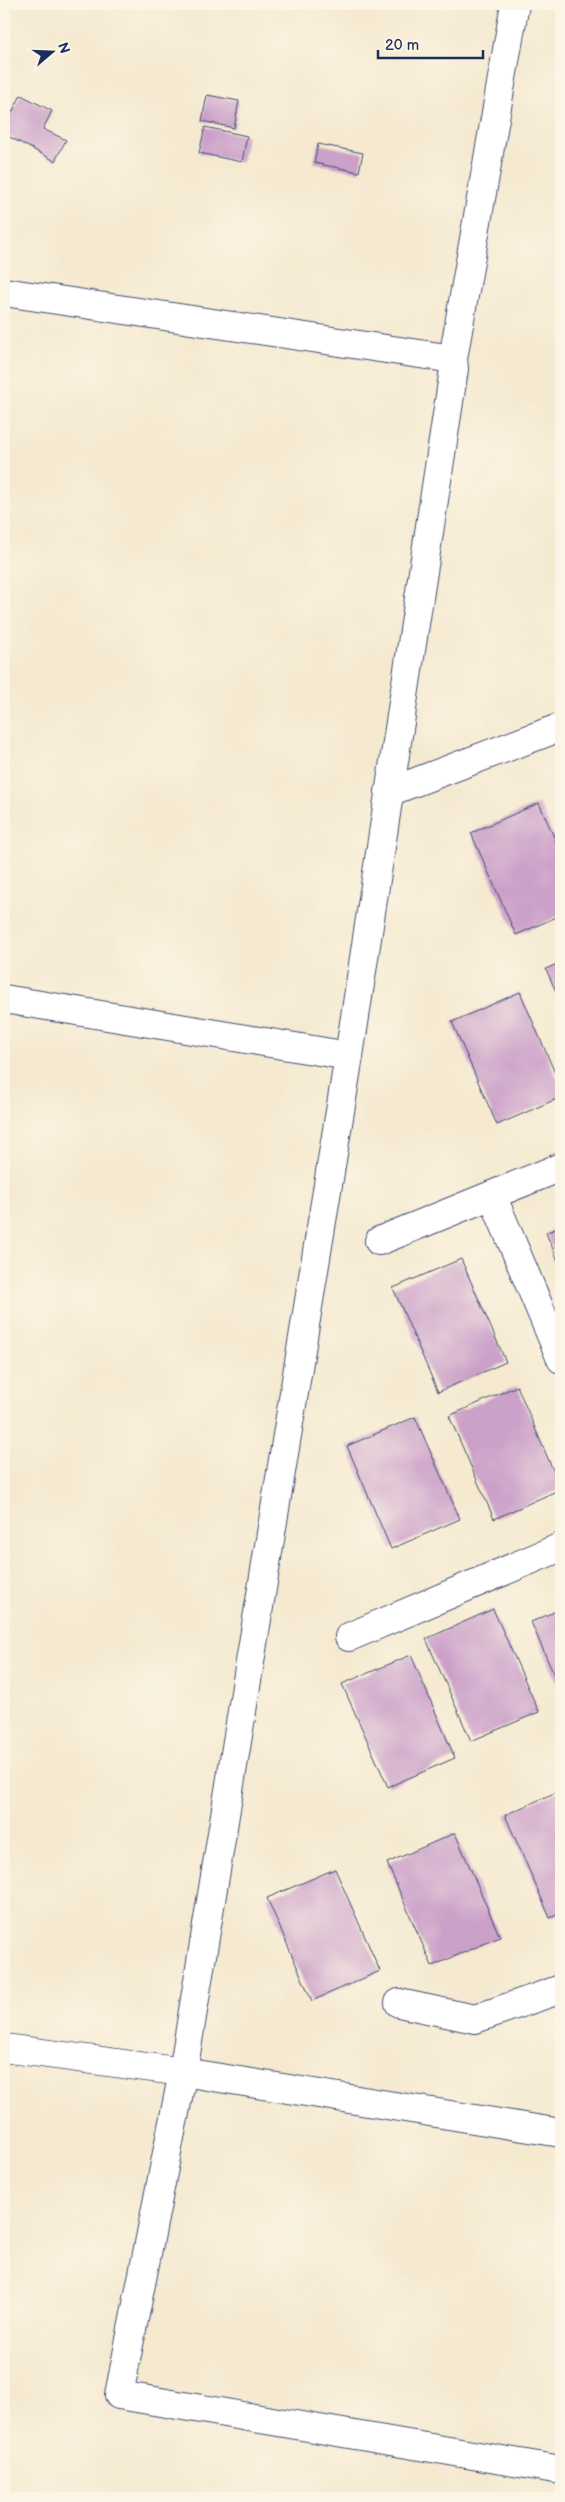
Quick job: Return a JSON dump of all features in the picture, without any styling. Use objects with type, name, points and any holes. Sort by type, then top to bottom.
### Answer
[{"type":"street","points":[[515,4],[453,359],[454,369],[349,1056],[183,2072],[119,2395],[561,2470]]},
{"type":"street","points":[[4,292],[453,359]]},
{"type":"street","points":[[389,792],[561,727]]},
{"type":"street","points":[[4,998],[349,1056]]},
{"type":"street","points":[[379,1241],[561,1167]]},
{"type":"street","points":[[492,1195],[561,1359]]},
{"type":"street","points":[[349,1637],[561,1547]]},
{"type":"street","points":[[399,2003],[475,2019],[561,1989]]},
{"type":"street","points":[[4,2048],[183,2072],[561,2133]]},
{"type":"building","points":[[21,95],[52,111],[43,129],[66,140],[55,161],[4,134],[4,128]]},
{"type":"building","points":[[207,95],[239,101],[234,128],[202,121]]},
{"type":"building","points":[[205,127],[247,136],[242,162],[199,153]]},
{"type":"building","points":[[318,144],[363,153],[359,172],[314,163]]},
{"type":"building","points":[[539,803],[561,853],[561,915],[516,935],[471,833]]},
{"type":"building","points":[[561,962],[561,1003],[546,969]]},
{"type":"building","points":[[520,992],[561,1087],[561,1097],[497,1125],[452,1022]]},
{"type":"building","points":[[561,1226],[561,1268],[546,1233]]},
{"type":"building","points":[[461,1259],[506,1362],[438,1392],[393,1288]]},
{"type":"building","points":[[517,1386],[561,1489],[494,1519],[449,1416]]},
{"type":"building","points":[[415,1417],[460,1519],[391,1549],[347,1446]]},
{"type":"building","points":[[493,1609],[539,1712],[471,1741],[426,1639]]},
{"type":"building","points":[[561,1609],[561,1691],[531,1622]]},
{"type":"building","points":[[411,1655],[455,1758],[388,1787],[342,1684]]},
{"type":"building","points":[[561,1790],[561,1913],[550,1918],[505,1815]]},
{"type":"building","points":[[455,1833],[500,1937],[432,1966],[387,1863]]},
{"type":"building","points":[[335,1869],[380,1971],[312,2001],[267,1898]]}]
